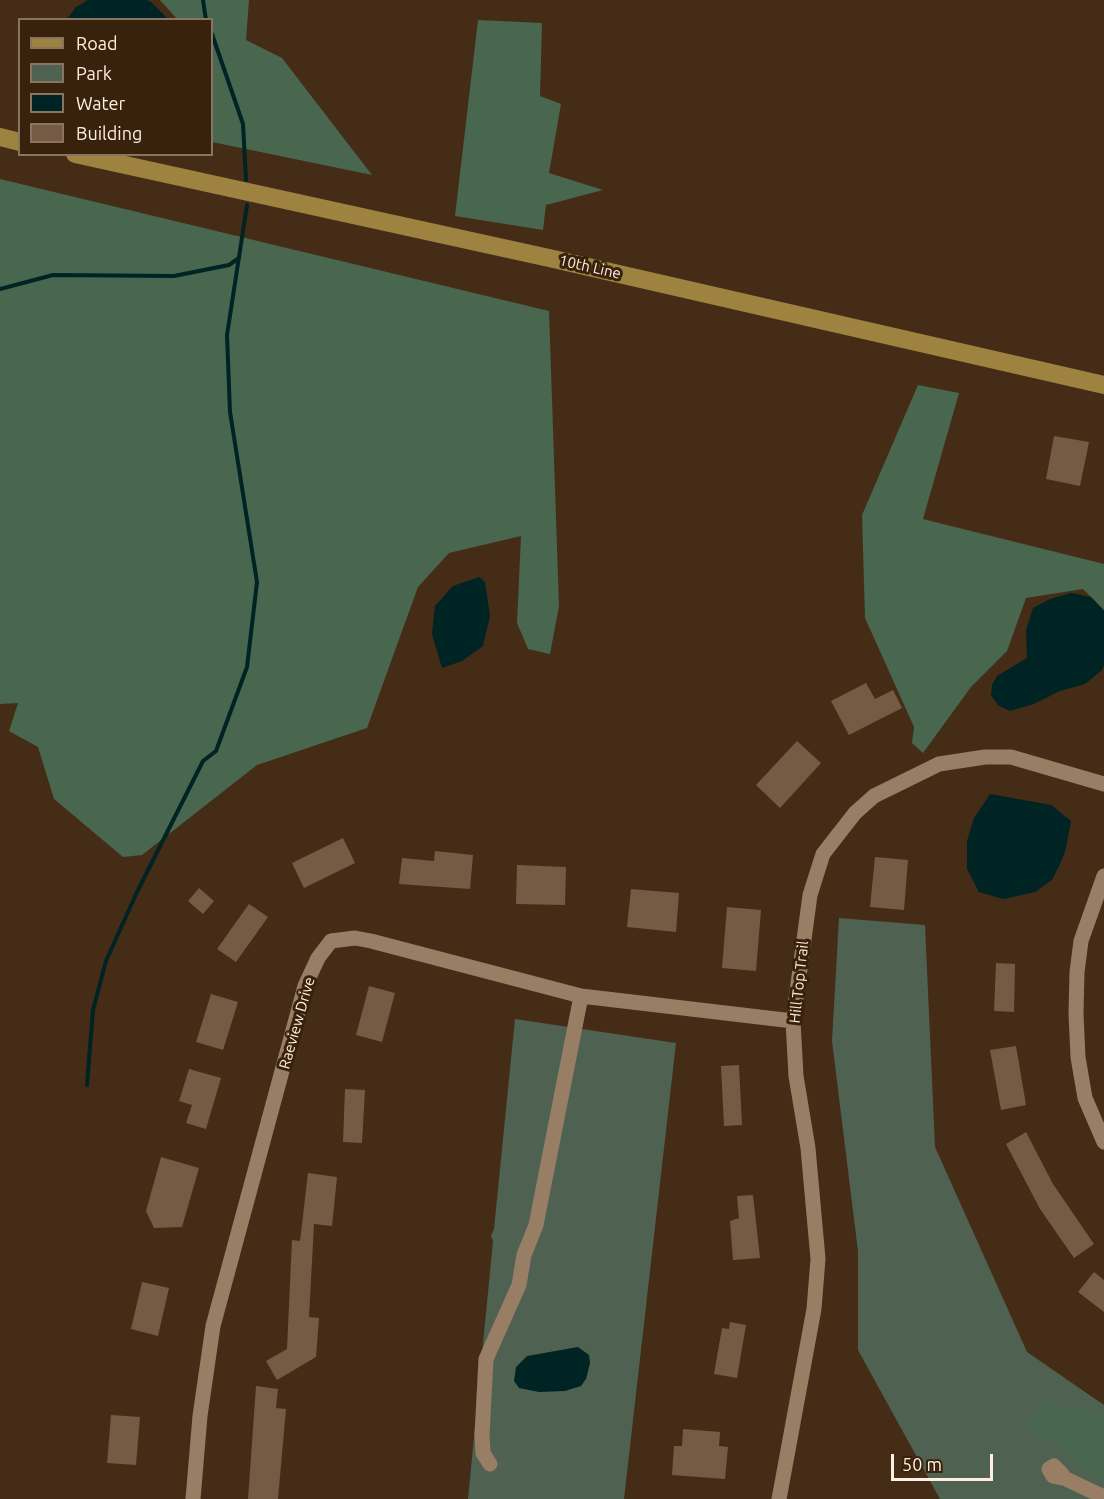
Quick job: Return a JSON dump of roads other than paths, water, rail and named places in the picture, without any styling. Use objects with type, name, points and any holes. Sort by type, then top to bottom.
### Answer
[{"type":"main road","points":[[0,137],[18,142]]},
{"type":"main road","name":"10th Line","points":[[84,156],[560,261],[1104,385]]},
{"type":"street","name":"Hill Top Trail","points":[[779,1499],[814,1309],[818,1259],[809,1158],[796,1076],[793,1021],[810,895],[823,854],[855,813],[874,796],[939,764],[984,757],[1011,757],[1104,784]]},
{"type":"street","points":[[1104,876],[1081,941],[1077,972],[1076,1014],[1078,1057],[1085,1098],[1104,1142]]},
{"type":"street","name":"Raeview Drive","points":[[193,1499],[200,1416],[213,1326],[306,986],[318,958],[331,941],[355,938],[581,996],[793,1021]]},
{"type":"street","points":[[489,1464],[483,1453],[482,1436],[486,1359],[515,1294],[524,1254],[536,1225],[581,996]]},
{"type":"street","points":[[1062,1473],[1054,1466],[1049,1469],[1053,1476],[1064,1478],[1104,1497]]},
{"type":"water","points":[[88,0],[146,0],[167,18],[68,18],[76,7]]},
{"type":"water","points":[[479,577],[485,582],[490,616],[483,646],[462,661],[442,668],[432,634],[435,606],[453,586]]},
{"type":"water","points":[[1071,593],[1091,597],[1104,611],[1104,665],[1102,670],[1085,684],[1060,691],[1034,704],[1010,711],[999,706],[991,696],[992,685],[997,676],[1027,658],[1026,630],[1033,608],[1050,599]]},
{"type":"water","points":[[990,794],[1051,805],[1071,821],[1065,852],[1052,880],[1035,892],[1003,899],[979,892],[967,869],[967,841],[974,818]]},
{"type":"water","points":[[578,1347],[589,1355],[590,1363],[586,1379],[581,1386],[565,1391],[539,1392],[519,1388],[514,1381],[516,1367],[527,1356]]},
{"type":"waterway","points":[[203,0],[206,18]]},
{"type":"waterway","points":[[213,37],[243,124],[246,180]]},
{"type":"waterway","points":[[87,1085],[93,1010],[106,961],[137,892],[203,761],[216,751],[247,667],[257,582],[230,412],[227,335],[247,205]]},
{"type":"waterway","points":[[0,289],[53,275],[174,276],[229,265],[239,258]]}]
